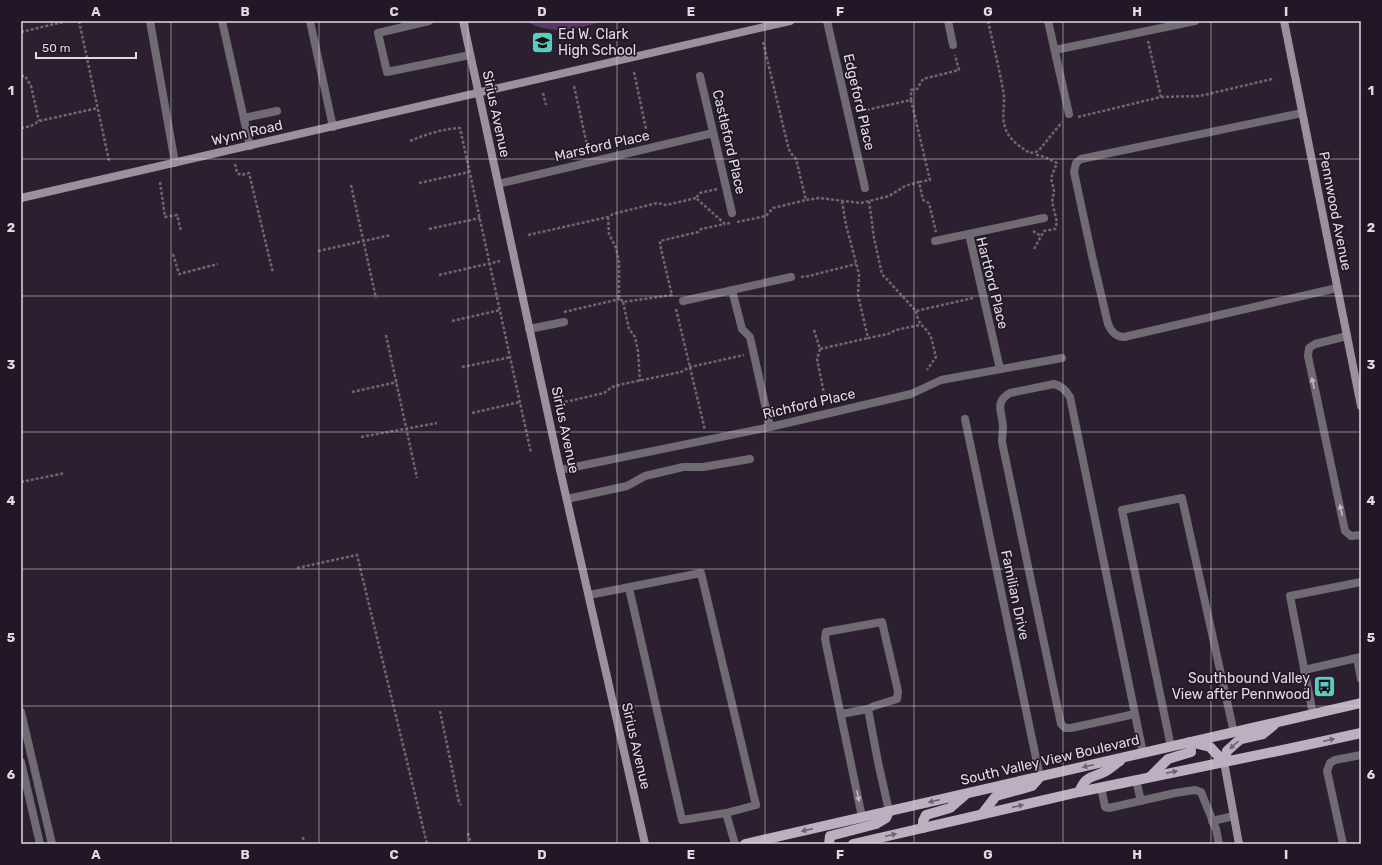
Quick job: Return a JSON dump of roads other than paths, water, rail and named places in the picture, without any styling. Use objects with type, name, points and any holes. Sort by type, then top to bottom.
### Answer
[{"type":"main road","name":"South Valley View Boulevard","points":[[745,844],[1361,703]]},
{"type":"main road","points":[[1224,762],[1227,751],[1241,739],[1263,734],[1276,723]]},
{"type":"main road","points":[[853,844],[1078,792],[1297,747],[1361,732]]},
{"type":"main road","points":[[1150,777],[1168,759],[1191,752],[1190,742],[1210,747],[1224,762]]},
{"type":"main road","points":[[1078,792],[1083,782],[1090,777],[1106,771],[1125,757]]},
{"type":"main road","points":[[982,814],[996,796],[1032,786],[1040,777]]},
{"type":"main road","points":[[923,828],[923,821],[926,815],[950,808],[966,794]]},
{"type":"main road","points":[[829,844],[830,836],[876,824],[886,818],[889,811]]},
{"type":"street","points":[[150,21],[175,163]]},
{"type":"street","points":[[222,21],[250,146]]},
{"type":"street","points":[[310,21],[333,127]]},
{"type":"street","points":[[429,21],[378,33],[387,72],[470,55]]},
{"type":"street","name":"Sirius Avenue","points":[[463,21],[560,470],[645,844]]},
{"type":"street","name":"Wynn Road","points":[[21,198],[790,21]]},
{"type":"street","name":"Edgeford Place","points":[[828,21],[865,188]]},
{"type":"street","points":[[948,21],[953,44]]},
{"type":"street","points":[[1048,21],[1069,114]]},
{"type":"street","points":[[1055,50],[1195,21]]},
{"type":"street","name":"Pennwood Avenue","points":[[1284,21],[1361,406]]},
{"type":"street","name":"Castleford Place","points":[[700,76],[732,213]]},
{"type":"street","points":[[244,118],[277,111]]},
{"type":"street","points":[[1302,113],[1081,159],[1076,163],[1074,172],[1108,324],[1111,331],[1119,337],[1131,336],[1337,288]]},
{"type":"street","name":"Marsford Place","points":[[498,184],[713,133]]},
{"type":"street","points":[[969,234],[1044,218]]},
{"type":"street","name":"Hartford Place","points":[[937,241],[969,234],[1000,369]]},
{"type":"street","points":[[683,301],[791,277]]},
{"type":"street","points":[[732,290],[742,329],[750,337],[770,427]]},
{"type":"street","points":[[529,329],[564,322]]},
{"type":"street","points":[[1347,336],[1315,344],[1309,348],[1308,356],[1345,531],[1351,536],[1361,535]]},
{"type":"street","name":"Richford Place","points":[[560,470],[770,427],[911,394],[941,380],[1062,358]]},
{"type":"street","points":[[1135,714],[1070,728],[1065,728],[1061,724],[1002,442],[1003,426],[1000,406],[1001,400],[1010,393],[1054,384],[1066,390],[1070,397],[1143,753]]},
{"type":"street","name":"Familian Drive","points":[[965,419],[1040,777]]},
{"type":"street","points":[[567,499],[627,486],[645,476],[660,472],[683,467],[703,467],[750,458]]},
{"type":"street","points":[[1171,747],[1122,510],[1182,498],[1234,732]]},
{"type":"street","points":[[588,595],[701,573],[756,805],[726,813],[682,820],[629,588]]},
{"type":"street","points":[[1313,714],[1290,596],[1361,582]]},
{"type":"street","points":[[840,714],[868,709],[897,699],[898,691],[882,622],[826,632],[825,639],[840,714],[862,817]]},
{"type":"street","points":[[1304,670],[1359,658],[1361,679]]},
{"type":"street","points":[[868,709],[889,811]]},
{"type":"street","points":[[21,712],[52,844]]},
{"type":"street","points":[[1343,844],[1327,771],[1330,763],[1335,760],[1361,755]]},
{"type":"street","points":[[21,762],[40,844]]},
{"type":"street","points":[[1224,762],[1239,844]]},
{"type":"street","points":[[1136,780],[1141,801]]},
{"type":"street","points":[[1101,787],[1105,807],[1109,808],[1195,790],[1201,792],[1216,829],[1219,844]]},
{"type":"street","points":[[726,813],[735,844]]},
{"type":"street","points":[[1212,821],[1234,816]]},
{"type":"place","name":"Ed W. Clark High School","points":[[542,42]]},
{"type":"place","name":"Southbound Valley View after Pennwood","points":[[1325,686]]}]
